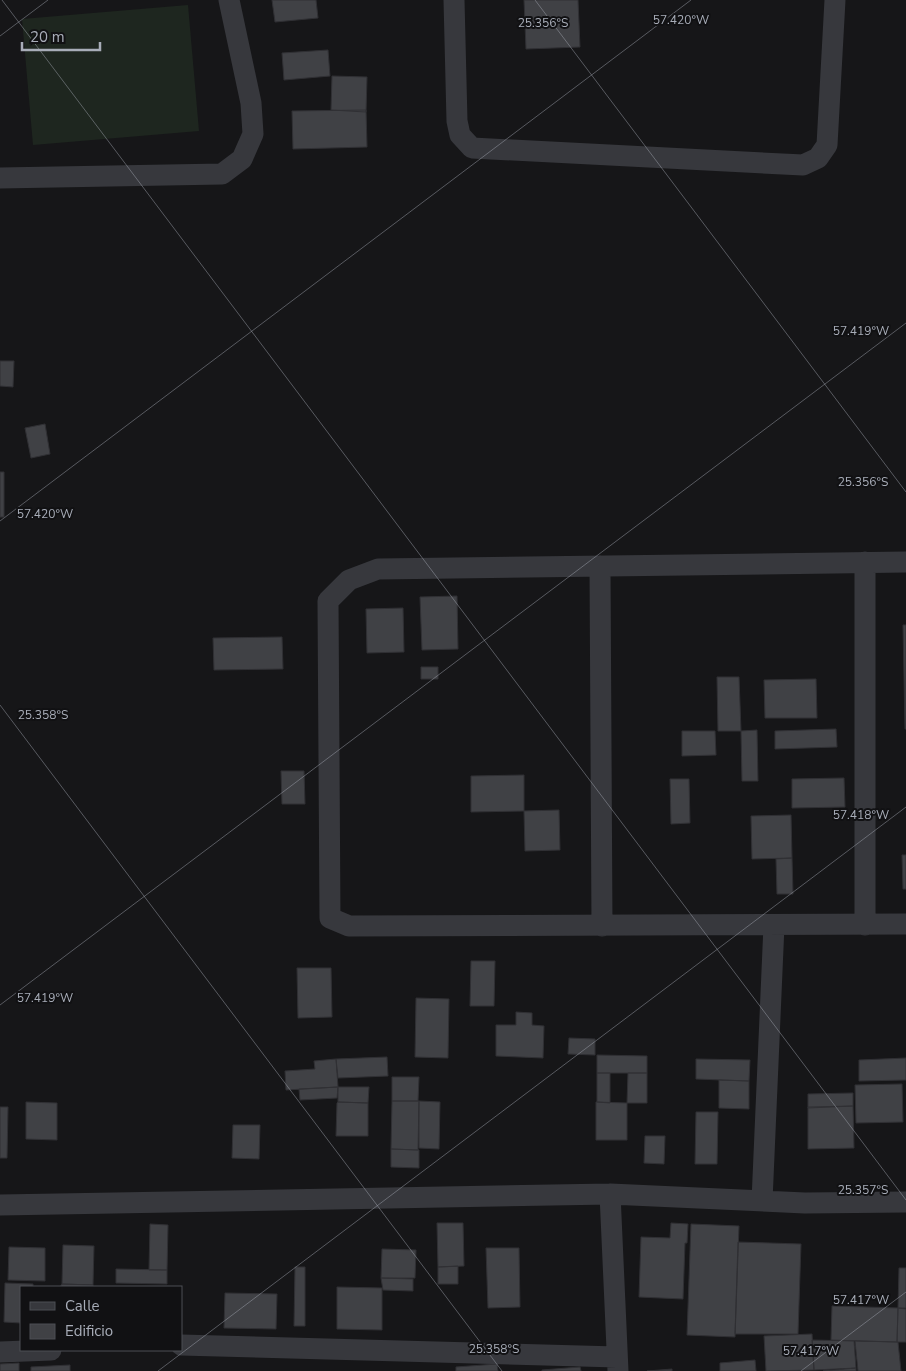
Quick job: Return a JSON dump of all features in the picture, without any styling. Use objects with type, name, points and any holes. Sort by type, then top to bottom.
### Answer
[{"type":"street","points":[[0,178],[222,174],[242,159],[253,134],[251,103],[228,0]]},
{"type":"street","points":[[454,0],[456,121],[460,135],[472,148],[803,165],[818,158],[827,145],[835,0]]},
{"type":"street","points":[[865,562],[865,925]]},
{"type":"street","points":[[906,562],[378,569],[349,580],[328,602],[330,918],[349,926],[906,924]]},
{"type":"street","points":[[600,566],[602,926]]},
{"type":"street","points":[[762,1201],[774,925]]},
{"type":"street","points":[[182,1345],[617,1364],[610,1194]]},
{"type":"street","points":[[0,1204],[610,1194],[805,1203],[906,1202]]},
{"type":"street","points":[[0,1352],[26,1351]]},
{"type":"shaded area","points":[[188,5],[199,131],[33,145],[22,19]]},
{"type":"building","points":[[272,0],[316,0],[318,18],[275,22]]},
{"type":"building","points":[[524,0],[578,0],[580,47],[526,49]]},
{"type":"building","points":[[328,50],[330,76],[284,80],[282,53]]},
{"type":"building","points":[[332,76],[367,77],[366,112],[331,110]]},
{"type":"building","points":[[366,110],[367,147],[293,149],[292,111]]},
{"type":"building","points":[[0,361],[14,361],[13,387],[0,386]]},
{"type":"building","points":[[45,424],[50,454],[31,458],[25,428]]},
{"type":"building","points":[[0,472],[4,472],[4,517],[0,517]]},
{"type":"building","points":[[457,596],[458,649],[422,650],[420,597]]},
{"type":"building","points":[[403,608],[404,652],[367,653],[366,609]]},
{"type":"building","points":[[903,625],[906,625],[906,729],[905,729]]},
{"type":"building","points":[[282,637],[283,669],[214,670],[213,638]]},
{"type":"building","points":[[421,667],[438,667],[438,679],[421,679]]},
{"type":"building","points":[[717,677],[739,677],[741,731],[718,731]]},
{"type":"building","points":[[816,679],[817,718],[765,718],[764,680]]},
{"type":"building","points":[[836,729],[837,747],[775,749],[775,731]]},
{"type":"building","points":[[757,730],[758,781],[742,781],[741,731]]},
{"type":"building","points":[[682,731],[715,731],[716,755],[682,756]]},
{"type":"building","points":[[281,771],[304,771],[305,804],[282,804]]},
{"type":"building","points":[[524,775],[524,811],[471,812],[471,776]]},
{"type":"building","points":[[844,778],[845,807],[792,808],[792,779]]},
{"type":"building","points":[[670,779],[689,779],[690,823],[671,824]]},
{"type":"building","points":[[559,810],[560,850],[525,851],[524,811]]},
{"type":"building","points":[[791,815],[792,858],[752,859],[751,816]]},
{"type":"building","points":[[902,855],[906,855],[906,889],[903,889]]},
{"type":"building","points":[[792,858],[793,894],[777,894],[776,859]]},
{"type":"building","points":[[471,961],[495,961],[494,1006],[470,1006]]},
{"type":"building","points":[[297,968],[331,968],[332,1017],[298,1018]]},
{"type":"building","points":[[416,998],[449,999],[448,1058],[415,1057]]},
{"type":"building","points":[[516,1012],[532,1013],[532,1025],[544,1026],[543,1058],[496,1056],[496,1025],[516,1025]]},
{"type":"building","points":[[569,1038],[595,1039],[595,1055],[568,1054]]},
{"type":"building","points":[[597,1055],[647,1056],[647,1073],[597,1073]]},
{"type":"building","points":[[387,1057],[388,1076],[338,1078],[336,1059]]},
{"type":"building","points":[[906,1058],[906,1080],[859,1081],[859,1060]]},
{"type":"building","points":[[336,1059],[338,1087],[286,1090],[285,1071],[315,1069],[314,1061]]},
{"type":"building","points":[[696,1059],[750,1060],[749,1081],[696,1079]]},
{"type":"building","points":[[597,1073],[610,1073],[610,1103],[597,1102]]},
{"type":"building","points":[[628,1073],[647,1073],[647,1103],[627,1103]]},
{"type":"building","points":[[392,1077],[419,1077],[418,1101],[392,1101]]},
{"type":"building","points":[[719,1080],[749,1081],[749,1109],[719,1108]]},
{"type":"building","points":[[902,1084],[903,1122],[856,1123],[855,1085]]},
{"type":"building","points":[[338,1087],[337,1098],[300,1100],[299,1089]]},
{"type":"building","points":[[338,1087],[369,1087],[368,1103],[338,1102]]},
{"type":"building","points":[[853,1093],[853,1106],[808,1108],[808,1094]]},
{"type":"building","points":[[392,1101],[419,1101],[418,1150],[391,1149]]},
{"type":"building","points":[[419,1101],[440,1102],[439,1149],[419,1148]]},
{"type":"building","points":[[26,1102],[57,1103],[57,1140],[26,1139]]},
{"type":"building","points":[[338,1102],[368,1103],[368,1136],[336,1136]]},
{"type":"building","points":[[596,1102],[627,1103],[627,1140],[596,1140]]},
{"type":"building","points":[[853,1106],[854,1148],[808,1149],[808,1107]]},
{"type":"building","points":[[0,1107],[8,1107],[7,1158],[0,1158]]},
{"type":"building","points":[[696,1112],[718,1112],[717,1164],[695,1164]]},
{"type":"building","points":[[233,1125],[260,1125],[259,1159],[232,1158]]},
{"type":"building","points":[[645,1136],[665,1136],[664,1164],[644,1163]]},
{"type":"building","points":[[391,1149],[419,1150],[419,1168],[391,1167]]},
{"type":"building","points":[[437,1223],[463,1223],[464,1266],[438,1267]]},
{"type":"building","points":[[671,1223],[688,1224],[687,1243],[685,1243],[683,1299],[639,1297],[641,1237],[670,1238]]},
{"type":"building","points":[[150,1224],[168,1225],[167,1270],[149,1270]]},
{"type":"building","points":[[691,1224],[739,1226],[735,1337],[687,1335]]},
{"type":"building","points":[[738,1242],[801,1244],[798,1334],[735,1334]]},
{"type":"building","points":[[63,1245],[94,1246],[93,1285],[62,1284]]},
{"type":"building","points":[[9,1247],[45,1248],[45,1281],[8,1280]]},
{"type":"building","points":[[486,1248],[519,1248],[520,1307],[488,1308]]},
{"type":"building","points":[[382,1249],[416,1250],[415,1278],[381,1278]]},
{"type":"building","points":[[458,1266],[458,1284],[438,1284],[438,1267]]},
{"type":"building","points":[[295,1267],[305,1267],[305,1326],[294,1326]]},
{"type":"building","points":[[899,1268],[906,1268],[906,1308],[898,1308]]},
{"type":"building","points":[[116,1269],[167,1270],[167,1284],[116,1283]]},
{"type":"building","points":[[381,1278],[413,1279],[413,1291],[383,1290]]},
{"type":"building","points":[[5,1283],[33,1284],[33,1286],[20,1286],[20,1323],[4,1322]]},
{"type":"building","points":[[62,1284],[93,1285],[93,1286],[61,1286]]},
{"type":"building","points":[[337,1287],[382,1288],[382,1330],[337,1329]]},
{"type":"building","points":[[225,1293],[277,1294],[276,1329],[224,1328]]},
{"type":"building","points":[[832,1306],[898,1308],[897,1342],[831,1340]]},
{"type":"building","points":[[898,1308],[906,1309],[906,1342],[897,1342]]},
{"type":"building","points":[[812,1334],[814,1370],[766,1371],[764,1336]]},
{"type":"building","points":[[812,1340],[854,1341],[856,1368],[814,1370]]},
{"type":"building","points":[[855,1341],[898,1342],[901,1371],[858,1371]]},
{"type":"building","points":[[755,1360],[756,1371],[720,1371],[720,1363]]},
{"type":"building","points":[[19,1363],[19,1371],[0,1371],[0,1364]]},
{"type":"building","points":[[497,1364],[498,1371],[456,1371],[456,1367]]},
{"type":"building","points":[[70,1365],[70,1371],[31,1371],[31,1367]]},
{"type":"building","points":[[580,1367],[581,1371],[542,1371],[542,1370]]},
{"type":"building","points":[[856,1368],[856,1371],[823,1371]]},
{"type":"building","points":[[672,1369],[672,1371],[647,1371]]}]
